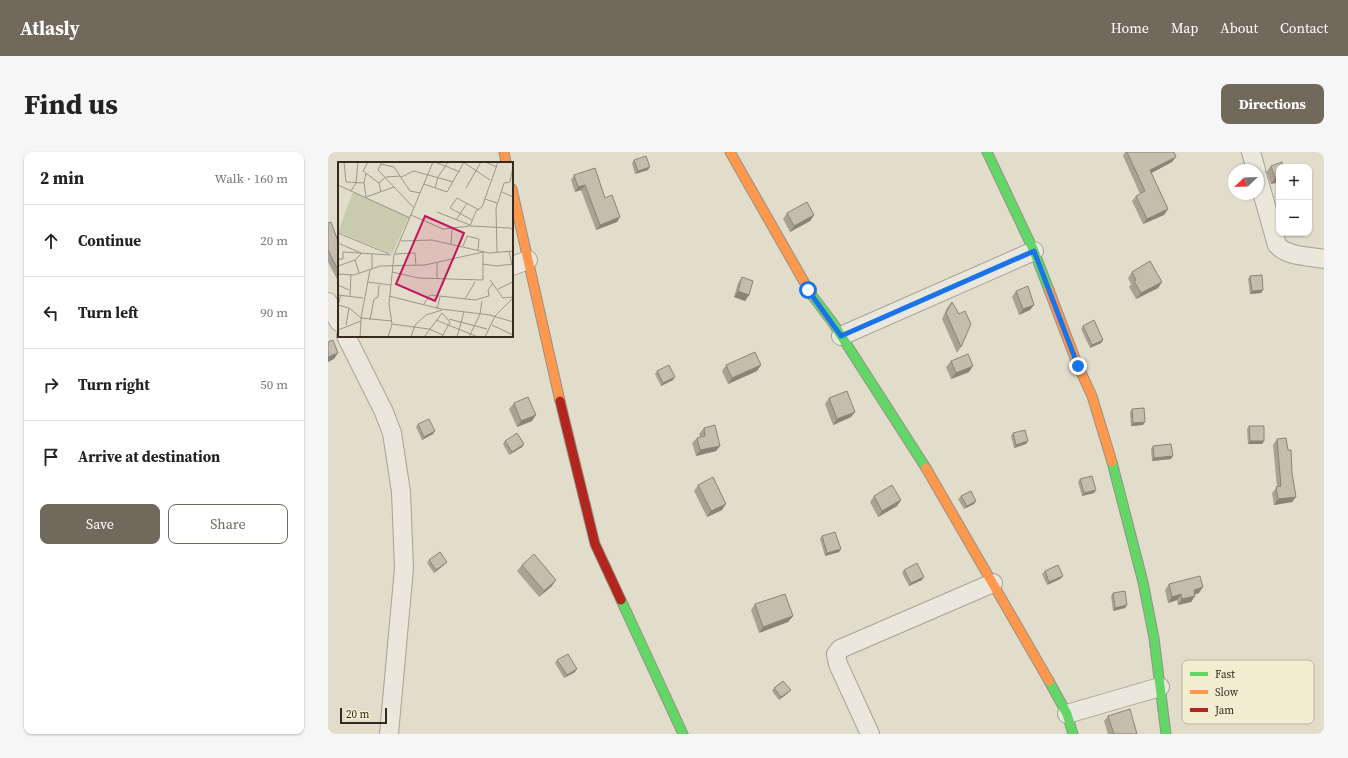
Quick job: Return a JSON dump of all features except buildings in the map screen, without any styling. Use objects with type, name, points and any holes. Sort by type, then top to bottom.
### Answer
[{"type":"street","points":[[504,152],[506,162]]},
{"type":"street","points":[[730,152],[808,290],[841,336],[926,468],[1067,714],[1072,734]]},
{"type":"street","points":[[988,152],[1034,251],[1078,366],[1092,396],[1119,483],[1154,638],[1166,734]]},
{"type":"street","points":[[1251,152],[1254,164]]},
{"type":"street","points":[[513,198],[520,263],[595,544],[683,734]]},
{"type":"street","points":[[1264,199],[1277,245],[1282,250],[1289,253],[1324,259]]},
{"type":"street","points":[[841,336],[1034,251]]},
{"type":"street","points":[[346,337],[384,412],[392,433],[401,492],[404,568],[389,734]]},
{"type":"street","points":[[870,734],[838,664],[836,654],[840,649],[993,583]]},
{"type":"street","points":[[1067,714],[1160,687]]},
{"type":"traffic: fast","points":[[987,152],[1034,251],[1049,290]]},
{"type":"traffic: fast","points":[[811,294],[833,323],[926,468]]},
{"type":"traffic: fast","points":[[1112,462],[1143,582],[1154,638],[1166,734]]},
{"type":"traffic: fast","points":[[621,600],[683,734]]},
{"type":"traffic: fast","points":[[1049,681],[1067,714],[1073,734]]},
{"type":"traffic: slow","points":[[504,152],[506,162]]},
{"type":"traffic: slow","points":[[730,152],[811,294]]},
{"type":"traffic: slow","points":[[513,193],[560,401]]},
{"type":"traffic: slow","points":[[1049,290],[1078,366],[1092,396],[1112,462]]},
{"type":"traffic: slow","points":[[926,468],[1049,681]]},
{"type":"traffic: jam","points":[[560,401],[595,544],[621,600]]},
{"type":"route","points":[[808,290],[841,336],[1034,251],[1078,366]]}]
